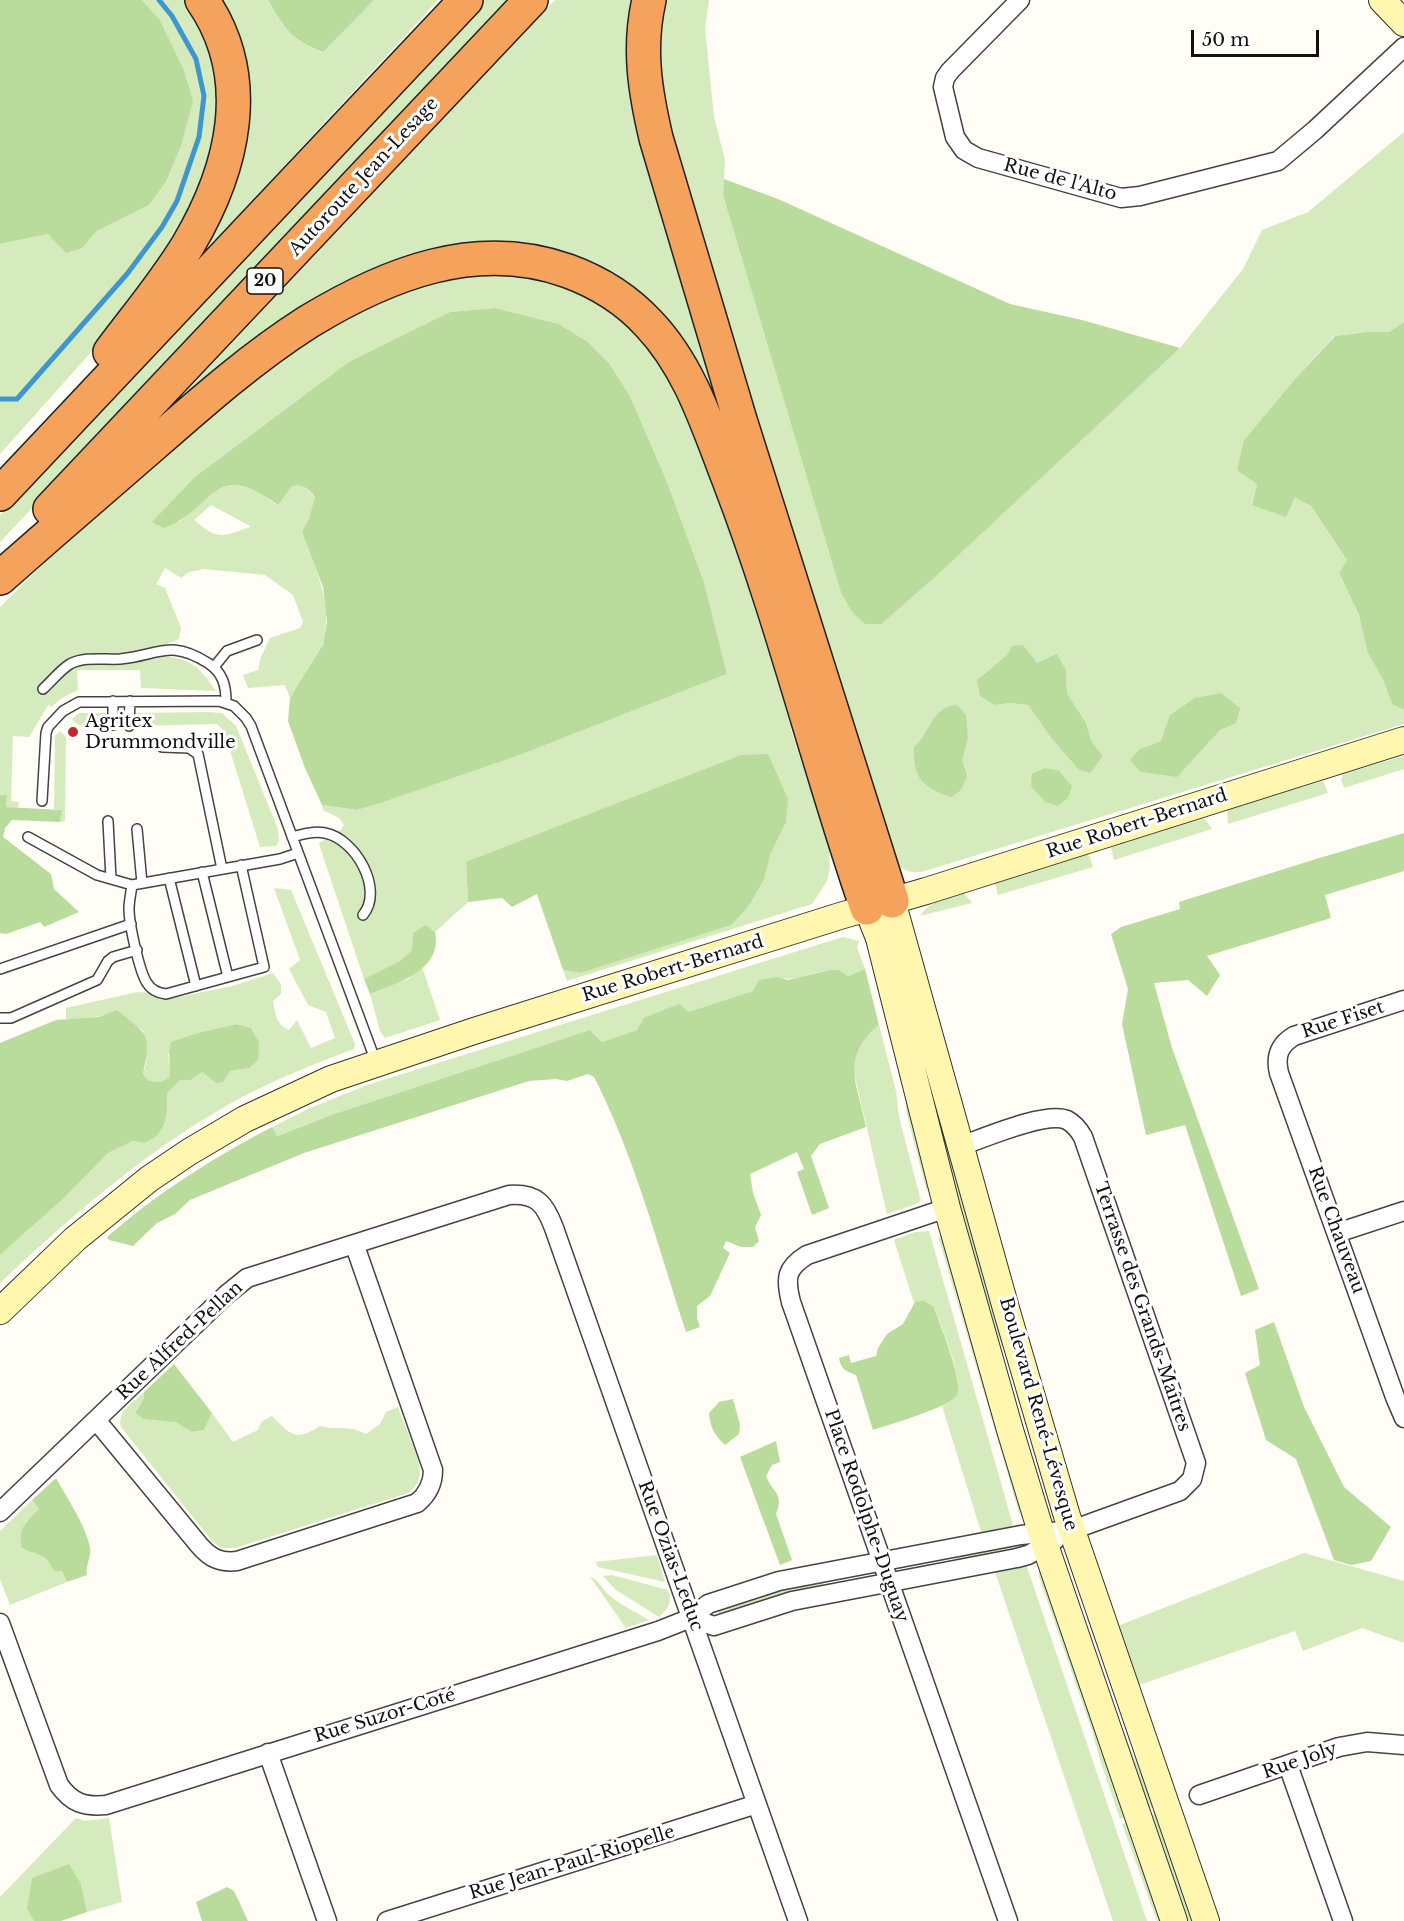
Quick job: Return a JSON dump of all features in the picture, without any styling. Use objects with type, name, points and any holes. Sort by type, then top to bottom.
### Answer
[{"type":"highway","points":[[29,463],[187,246],[212,200],[231,135],[234,92],[221,36],[213,16],[202,0]]},
{"type":"highway","name":"20","points":[[0,494],[466,0]]},
{"type":"highway","name":"Autoroute Jean-Lesage","points":[[0,563],[531,0]]},
{"type":"highway","points":[[649,0],[643,30],[643,75],[664,167],[767,508],[880,904]]},
{"type":"highway","points":[[0,578],[207,398],[287,336],[335,307],[399,277],[460,260],[485,258],[522,260],[576,274],[608,290],[638,313],[662,339],[691,385],[752,542],[880,904]]},
{"type":"main road","points":[[1382,0],[1404,23]]},
{"type":"main road","name":"Rue Robert-Bernard","points":[[0,1311],[91,1225],[130,1194],[189,1152],[245,1119],[291,1096],[376,1062],[1404,740]]},
{"type":"main road","name":"Boulevard René-Lévesque","points":[[880,904],[961,1146],[1007,1312],[1072,1530],[1206,1921]]},
{"type":"main road","name":"Boulevard René-Lévesque","points":[[880,904],[879,938],[947,1208],[1043,1540],[1174,1921]]},
{"type":"street","name":"Rue de l'Alto","points":[[1020,0],[947,74],[943,83],[957,142],[969,154],[978,158],[1121,198],[1140,196],[1278,161],[1404,47]]},
{"type":"street","name":"Rue Fiset","points":[[1284,1043],[1303,1032],[1404,1000]]},
{"type":"street","name":"Rue Chauveau","points":[[1284,1043],[1278,1054],[1279,1073],[1404,1418]]},
{"type":"street","name":"Terrasse des Grands-Maîtres","points":[[961,1146],[1043,1119],[1065,1119],[1078,1128],[1196,1463],[1192,1479],[1180,1491],[1072,1530]]},
{"type":"street","name":"Rue Alfred-Pellan","points":[[0,1512],[240,1283],[248,1278],[510,1195],[525,1195],[533,1198]]},
{"type":"street","name":"Rue Ozias-Leduc","points":[[533,1198],[547,1210],[554,1228],[798,1921]]},
{"type":"street","name":"Place Rodolphe-Duguay","points":[[947,1208],[807,1255],[792,1266],[788,1275],[791,1302],[1008,1921]]},
{"type":"street","points":[[1337,1233],[1404,1211]]},
{"type":"street","points":[[96,1420],[195,1541],[206,1553],[219,1561],[237,1561],[417,1503],[429,1488],[433,1470],[354,1246]]},
{"type":"street","name":"Rue Suzor-Coté","points":[[692,1618],[714,1626],[783,1604],[834,1592],[1028,1555],[1043,1540],[1072,1530]]},
{"type":"street","name":"Rue Suzor-Coté","points":[[0,1623],[59,1785],[78,1804],[106,1805],[692,1618],[708,1604],[779,1581],[1021,1535],[1043,1540]]},
{"type":"street","points":[[946,1550],[950,1571]]},
{"type":"street","points":[[830,1572],[834,1592]]},
{"type":"street","name":"Rue Joly","points":[[1199,1795],[1338,1747],[1379,1742],[1404,1745]]},
{"type":"street","points":[[268,1753],[327,1921]]},
{"type":"street","points":[[1288,1765],[1343,1921]]},
{"type":"street","name":"Rue Jean-Paul-Riopelle","points":[[387,1921],[757,1804]]},
{"type":"lane","points":[[214,667],[227,651],[257,640]]},
{"type":"lane","points":[[44,689],[69,664],[80,660],[121,659],[158,650],[177,649],[194,654],[214,667],[222,676],[226,687],[226,702]]},
{"type":"lane","points":[[113,701],[113,725]]},
{"type":"lane","points":[[129,726],[130,701]]},
{"type":"lane","points":[[42,801],[48,727],[63,711],[79,702],[226,702],[240,711],[251,726],[376,1062]]},
{"type":"lane","points":[[162,747],[189,748],[198,754],[222,869]]},
{"type":"lane","points":[[108,821],[111,879]]},
{"type":"lane","points":[[137,829],[137,884],[129,911],[146,982],[153,990],[166,994],[264,967],[241,865]]},
{"type":"lane","points":[[292,837],[311,833],[333,835],[353,851],[363,867],[371,892],[369,908],[363,915]]},
{"type":"lane","points":[[28,837],[97,874],[137,884],[280,859],[298,853]]},
{"type":"lane","points":[[202,872],[228,977]]},
{"type":"lane","points":[[169,878],[196,986]]},
{"type":"lane","points":[[0,969],[131,924]]},
{"type":"lane","points":[[0,1018],[11,1018],[97,980],[108,961],[113,957],[137,950]]},
{"type":"green space","points":[[0,0],[142,0],[160,20],[183,68],[193,101],[181,146],[166,182],[149,205],[97,231],[82,248],[66,253],[48,234],[0,244]]},
{"type":"green space","points":[[142,0],[186,0],[202,27],[215,66],[218,114],[206,174],[185,222],[142,288],[92,351],[0,454],[0,244],[48,234],[82,248],[97,231],[149,205],[166,182],[181,146],[183,68],[160,20]]},
{"type":"green space","points":[[212,0],[268,0],[289,32],[303,43],[322,52],[374,0],[438,0],[221,234],[205,248],[225,189]]},
{"type":"green space","points":[[268,0],[374,0],[323,52],[296,38],[279,18]]},
{"type":"green space","points":[[485,0],[513,0],[0,542],[0,515]]},
{"type":"green space","points":[[555,0],[641,0],[749,477],[656,319],[464,251],[151,429]]},
{"type":"green space","points":[[665,0],[709,0],[705,28],[714,117],[725,160],[723,195],[841,593],[852,612],[865,624],[881,624],[1180,348],[1243,269],[1262,230],[1308,212],[1404,132],[1404,322],[1389,332],[1334,336],[1244,440],[1257,484],[1252,504],[1295,496],[1311,506],[1347,560],[1339,573],[1359,615],[1367,651],[1383,680],[1392,704],[1404,710],[1404,724],[922,872],[910,872],[897,864],[890,853],[668,132],[658,50]],"holes":[[[1007,655],[1037,663],[1057,655],[1066,670],[1067,693],[1086,723],[1092,742],[1103,756],[1078,769],[1051,738],[1028,705],[1010,703],[995,705],[977,680]],[[1235,723],[1220,730],[1140,749],[1161,741]]]},
{"type":"green space","points":[[724,179],[778,199],[1010,304],[1082,320],[1180,348],[935,577],[881,624],[865,624],[852,612],[841,593],[723,195]]},
{"type":"green space","points":[[510,271],[554,281],[594,298],[649,341],[688,405],[774,656],[792,733],[829,847],[830,868],[827,881],[812,904],[567,981],[563,970],[580,973],[764,879],[771,853],[786,824],[466,862],[468,902],[435,932],[426,925],[413,937],[412,950],[400,961],[364,979],[319,844],[339,832],[344,825],[339,818],[323,810],[322,805],[357,810],[378,804],[517,756],[727,674],[704,582],[667,482],[630,396],[609,363],[588,342],[559,324],[495,308],[450,312],[350,361],[196,476],[178,523],[203,500],[224,487],[235,485],[247,488],[277,505],[292,486],[305,488],[315,498],[302,532],[322,586],[326,629],[318,657],[290,698],[285,685],[248,688],[243,675],[258,670],[270,638],[300,628],[303,622],[293,595],[265,575],[204,569],[189,572],[181,578],[165,568],[156,584],[165,588],[181,628],[179,639],[159,647],[161,656],[180,659],[194,665],[205,675],[216,691],[141,688],[140,670],[77,670],[78,690],[51,707],[49,704],[29,737],[13,736],[11,801],[19,802],[18,808],[6,807],[7,795],[0,795],[0,607],[80,528],[164,451],[307,337],[383,298],[464,272]],"holes":[[[211,505],[250,526],[233,533],[220,535],[209,531],[194,520]]]},
{"type":"green space","points":[[495,308],[559,324],[588,342],[609,363],[630,396],[667,482],[704,582],[727,674],[517,756],[378,804],[357,810],[322,805],[305,768],[288,721],[290,698],[323,645],[327,622],[323,587],[302,532],[315,497],[305,487],[292,486],[278,505],[256,491],[240,486],[226,486],[215,491],[181,520],[164,528],[152,522],[196,476],[350,361],[450,312]]},
{"type":"green space","points":[[1404,322],[1404,710],[1392,704],[1383,680],[1367,651],[1359,615],[1339,573],[1347,560],[1311,506],[1295,497],[1286,517],[1252,505],[1257,484],[1237,470],[1244,440],[1294,380],[1335,336],[1389,332]]},
{"type":"green space","points":[[1023,645],[1037,663],[1057,654],[1066,670],[1067,693],[1086,723],[1092,742],[1103,756],[1090,773],[1078,769],[1051,738],[1028,705],[1010,703],[995,705],[980,696],[977,680],[1007,655],[1012,646]]},
{"type":"green space","points":[[1221,693],[1240,708],[1236,723],[1220,730],[1177,777],[1141,772],[1130,760],[1140,749],[1161,741],[1170,715],[1195,698]]},
{"type":"green space","points":[[957,705],[966,715],[968,738],[962,760],[967,776],[961,790],[951,797],[933,789],[922,780],[915,767],[914,747],[941,711]]},
{"type":"green space","points":[[79,713],[109,713],[109,725],[78,725],[72,719]]},
{"type":"green space","points":[[134,713],[222,713],[236,726],[278,829],[279,841],[276,846],[260,847],[224,731],[217,724],[134,726]]},
{"type":"green space","points":[[60,731],[66,737],[65,821],[60,822],[61,810],[54,809],[55,736]]},
{"type":"green space","points":[[768,754],[788,799],[786,823],[771,853],[764,879],[748,907],[731,925],[580,973],[563,970],[537,894],[512,907],[502,898],[468,902],[466,862],[741,755]]},
{"type":"green space","points":[[1404,756],[1404,769],[1344,788],[1341,780],[1343,774]]},
{"type":"green space","points":[[1045,768],[1059,771],[1072,786],[1068,798],[1058,806],[1045,802],[1031,786],[1032,774]]},
{"type":"green space","points":[[1323,781],[1328,793],[1228,824],[1227,810]]},
{"type":"green space","points":[[0,795],[7,795],[6,807],[62,810],[60,822],[12,820],[5,828],[3,837],[51,874],[54,889],[79,912],[44,927],[40,922],[6,934],[0,933]]},
{"type":"green space","points":[[1204,818],[1212,829],[1114,860],[1111,847]]},
{"type":"green space","points":[[1404,833],[1404,871],[1325,895],[1331,918],[1207,956],[1220,975],[1207,996],[1188,980],[1154,983],[1172,1048],[1259,1289],[1241,1296],[1185,1125],[1146,1135],[1122,1024],[1128,989],[1111,934],[1121,927],[1180,909],[1179,902]]},
{"type":"green space","points":[[1087,853],[1093,867],[998,895],[995,883]]},
{"type":"green space","points":[[274,888],[291,890],[355,1044],[354,1049],[303,1069],[237,1100],[162,1147],[52,1235],[0,1283],[0,1255],[63,1199],[108,1153],[133,1141],[145,1143],[157,1136],[164,1125],[167,1094],[180,1080],[191,1080],[202,1072],[216,1083],[230,1071],[249,1068],[251,1028],[237,1024],[201,1032],[168,1054],[171,1070],[169,1078],[160,1082],[149,1081],[143,1074],[146,1064],[143,1031],[117,1011],[92,1018],[66,1019],[66,1008],[137,992],[152,993],[160,999],[169,999],[232,986],[273,973],[281,984],[281,994],[273,1001],[281,1025],[289,1030],[297,1020],[311,1048],[335,1038],[326,1012],[308,1005],[289,969],[300,960]]},
{"type":"green space","points":[[963,892],[972,903],[920,916],[934,903]]},
{"type":"green space","points":[[426,925],[435,932],[436,945],[425,965],[405,980],[370,994],[364,979],[400,961],[412,950],[413,933]]},
{"type":"green space","points":[[843,937],[859,941],[857,947],[865,969],[848,976],[839,972],[822,971],[796,978],[778,977],[754,991],[602,1042],[590,1030],[334,1114],[276,1136],[272,1127],[308,1109],[367,1085]]},
{"type":"green space","points":[[422,967],[440,1020],[385,1038],[380,1031],[370,994],[408,979]]},
{"type":"green space","points":[[865,969],[879,1025],[867,1037],[855,1060],[856,1085],[866,1127],[820,1144],[811,1156],[829,1208],[812,1215],[797,1172],[804,1169],[797,1152],[750,1174],[753,1193],[761,1215],[755,1227],[759,1241],[753,1247],[741,1247],[726,1241],[723,1248],[730,1253],[710,1296],[697,1306],[700,1327],[686,1332],[634,1170],[609,1107],[594,1077],[588,1074],[567,1081],[556,1079],[529,1081],[304,1153],[190,1200],[175,1214],[157,1223],[133,1246],[109,1240],[107,1237],[186,1177],[272,1127],[277,1136],[334,1114],[590,1030],[602,1042],[637,1030],[644,1018],[679,1004],[689,1012],[753,991],[759,980],[778,977],[788,980],[829,970],[838,970],[848,976]]},
{"type":"green space","points":[[117,1010],[135,1024],[145,1036],[147,1050],[143,1074],[149,1081],[160,1082],[169,1078],[171,1042],[237,1024],[251,1028],[259,1043],[258,1060],[249,1068],[230,1071],[223,1082],[216,1083],[202,1072],[191,1080],[180,1080],[167,1094],[164,1125],[157,1136],[145,1143],[133,1141],[108,1153],[63,1199],[0,1255],[0,1043],[56,1020],[99,1017]]},
{"type":"green space","points":[[879,1025],[896,1091],[899,1117],[921,1201],[887,1214],[854,1073],[855,1058],[860,1046]]},
{"type":"green space","points":[[905,1089],[929,1184],[927,1192],[906,1111]]},
{"type":"green space","points":[[932,1090],[1006,1346],[1002,1347],[976,1273],[928,1091]]},
{"type":"green space","points":[[929,1231],[1013,1525],[1006,1531],[982,1535],[942,1406],[957,1395],[958,1387],[946,1338],[934,1307],[914,1303],[894,1240],[915,1232]]},
{"type":"green space","points":[[938,1236],[943,1239],[1022,1503],[1020,1516]]},
{"type":"green space","points":[[924,1301],[934,1307],[954,1365],[957,1395],[932,1410],[873,1430],[856,1375],[844,1369],[839,1358],[849,1355],[851,1363],[876,1356],[887,1334],[903,1324],[915,1302]]},
{"type":"green space","points":[[1274,1322],[1304,1407],[1344,1487],[1391,1527],[1371,1561],[1351,1565],[1334,1560],[1296,1459],[1266,1440],[1245,1373],[1260,1365],[1255,1330]]},
{"type":"green space","points":[[174,1364],[212,1413],[204,1430],[192,1432],[175,1422],[144,1419],[135,1413],[144,1398],[144,1392]]},
{"type":"green space","points":[[144,1392],[144,1398],[135,1412],[175,1422],[192,1432],[204,1430],[212,1413],[233,1442],[258,1430],[261,1422],[272,1416],[289,1432],[299,1435],[320,1426],[354,1429],[366,1434],[380,1424],[386,1412],[398,1407],[417,1458],[419,1478],[415,1487],[408,1493],[235,1548],[221,1548],[212,1541],[121,1427],[121,1416]]},
{"type":"green space","points":[[733,1399],[740,1425],[739,1434],[725,1445],[714,1431],[709,1413],[719,1402]]},
{"type":"green space","points":[[776,1441],[780,1462],[772,1465],[766,1476],[778,1497],[776,1514],[792,1560],[780,1565],[740,1457]]},
{"type":"green space","points":[[56,1478],[80,1520],[90,1547],[87,1575],[67,1582],[62,1571],[54,1571],[44,1557],[21,1547],[24,1526],[39,1509],[32,1500]]},
{"type":"green space","points":[[32,1500],[39,1509],[25,1523],[31,1553],[45,1558],[54,1571],[62,1570],[67,1582],[10,1605],[0,1579],[0,1531]]},
{"type":"green space","points":[[1020,1545],[1020,1549],[956,1562],[955,1560],[957,1556]]},
{"type":"green space","points":[[1304,1553],[1404,1581],[1404,1643],[1362,1628],[1303,1651],[1295,1631],[1136,1686],[1115,1627]]},
{"type":"green space","points":[[657,1555],[665,1582],[598,1567],[596,1562]]},
{"type":"green space","points":[[1026,1564],[1147,1921],[1113,1921],[995,1572]]},
{"type":"green space","points":[[1039,1571],[1043,1576],[1127,1816],[1120,1819],[1039,1577]]},
{"type":"green space","points":[[612,1575],[668,1590],[670,1602],[667,1608],[659,1617],[616,1590],[603,1576]]},
{"type":"green space","points":[[590,1577],[618,1602],[649,1620],[626,1628]]},
{"type":"green space","points":[[823,1583],[823,1588],[721,1615],[718,1612],[784,1588]]},
{"type":"green space","points":[[1120,1724],[1155,1807],[1146,1809],[1116,1725]]},
{"type":"green space","points":[[1158,1812],[1196,1921],[1185,1921],[1148,1816]]},
{"type":"green space","points":[[76,1818],[85,1821],[109,1818],[122,1902],[87,1912],[81,1884],[27,1909],[34,1921],[0,1921],[0,1897]]},
{"type":"green space","points":[[1128,1822],[1163,1921],[1157,1921],[1122,1824]]},
{"type":"green space","points":[[69,1864],[81,1884],[87,1912],[61,1921],[34,1921],[27,1909],[32,1878]]},
{"type":"green space","points":[[227,1887],[234,1891],[248,1921],[202,1921],[196,1902]]},
{"type":"waterway","points":[[0,399],[17,399],[127,274],[162,227],[177,201],[199,137],[204,96],[196,59],[172,16],[159,0]]},
{"type":"place","name":"Agritex Drummondville","points":[[73,732]]}]
